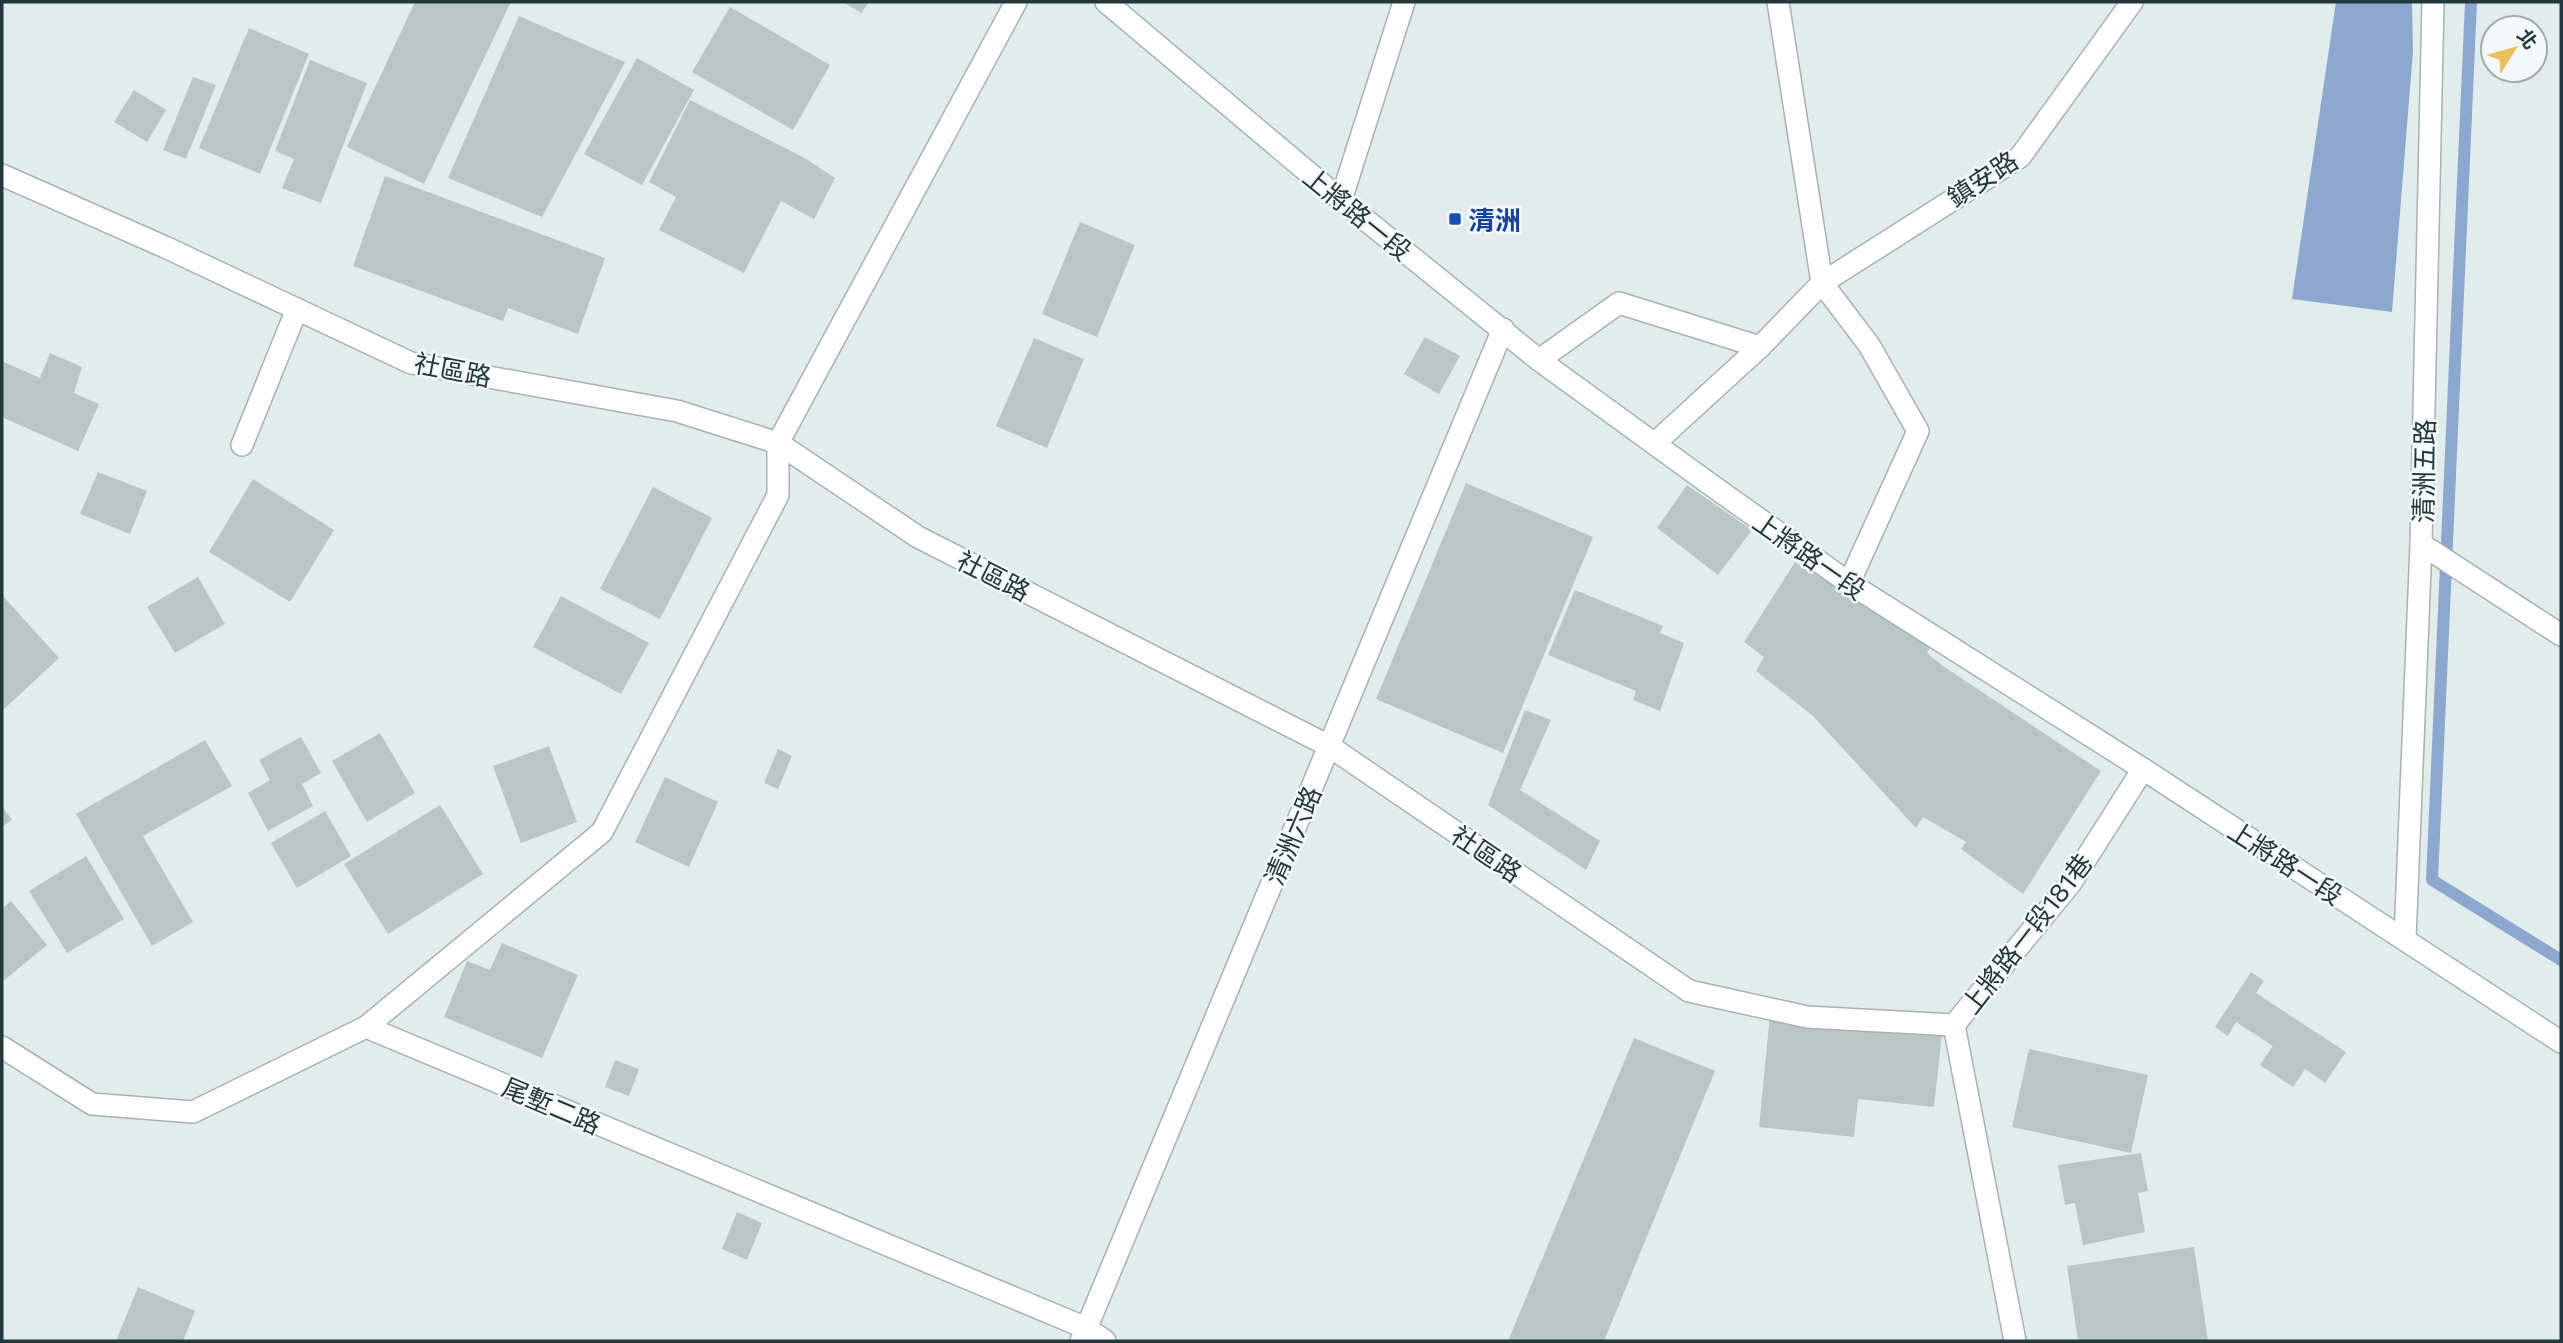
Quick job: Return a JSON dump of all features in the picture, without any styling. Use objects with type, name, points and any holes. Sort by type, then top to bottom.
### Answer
[{"type":"street","points":[[2,1047],[92,1104],[193,1112],[366,1027],[602,832],[778,495],[778,443],[1016,2]]},
{"type":"street","name":"上將路一段","points":[[1106,2],[1341,200],[1539,360],[1849,583],[2143,769],[2561,1042]]},
{"type":"street","points":[[1341,200],[1404,2]]},
{"type":"street","points":[[1779,2],[1822,283],[1869,345],[1918,432],[1849,583]]},
{"type":"street","name":"鎮安路","points":[[1655,443],[1760,347],[1822,283],[2020,157],[2132,2]]},
{"type":"street","name":"清洲五路","points":[[2405,939],[2421,544],[2433,2]]},
{"type":"street","name":"社區路","points":[[2,175],[411,363],[677,411],[778,443],[918,537],[1329,746],[1689,991],[1807,1017],[1954,1025]]},
{"type":"street","points":[[1539,360],[1619,303],[1760,347]]},
{"type":"street","points":[[242,445],[297,309]]},
{"type":"street","name":"清洲六路","points":[[1083,1335],[1503,329]]},
{"type":"street","points":[[2421,544],[2561,635]]},
{"type":"street","name":"上將路一段181巷","points":[[1954,1025],[2070,884],[2143,769]]},
{"type":"street","points":[[1954,1025],[2015,1341]]},
{"type":"street","name":"尾塹二路","points":[[366,1027],[1083,1335],[1105,1341]]},
{"type":"water","points":[[2336,2],[2412,2],[2413,51],[2392,312],[2292,299]]},
{"type":"building","points":[[415,2],[511,2],[424,184],[347,147]]},
{"type":"building","points":[[843,2],[869,2],[861,13]]},
{"type":"building","points":[[730,7],[830,65],[793,130],[692,72]]},
{"type":"building","points":[[519,16],[625,62],[542,217],[448,178]]},
{"type":"building","points":[[249,28],[309,54],[260,174],[199,148]]},
{"type":"building","points":[[637,58],[694,90],[642,185],[584,154]]},
{"type":"building","points":[[310,60],[367,83],[321,203],[282,188],[294,159],[275,151]]},
{"type":"building","points":[[193,77],[216,85],[186,159],[163,150]]},
{"type":"building","points":[[134,90],[166,110],[147,142],[114,122]]},
{"type":"building","points":[[690,100],[803,157],[835,178],[814,219],[781,201],[744,273],[659,230],[676,197],[649,182]]},
{"type":"building","points":[[385,176],[605,258],[578,334],[508,308],[503,321],[353,266]]},
{"type":"building","points":[[1080,222],[1135,245],[1097,337],[1042,314]]},
{"type":"building","points":[[1425,337],[1460,356],[1439,394],[1404,374]]},
{"type":"building","points":[[1034,338],[1084,359],[1047,448],[996,426]]},
{"type":"building","points":[[50,353],[82,367],[74,393],[99,404],[78,451],[2,417],[2,361],[40,378]]},
{"type":"building","points":[[98,472],[147,491],[130,534],[80,514]]},
{"type":"building","points":[[253,479],[334,530],[290,602],[209,552]]},
{"type":"building","points":[[1466,483],[1593,537],[1503,753],[1376,699]]},
{"type":"building","points":[[1687,485],[1752,530],[1718,575],[1657,528]]},
{"type":"building","points":[[653,487],[712,518],[660,619],[600,589]]},
{"type":"building","points":[[1795,562],[1813,574],[1817,567],[1931,646],[1927,653],[1943,666],[2101,771],[2023,894],[1961,849],[1966,842],[1923,817],[1916,828],[1813,716],[1756,671],[1764,657],[1744,642]]},
{"type":"building","points":[[198,577],[225,624],[175,653],[147,607]]},
{"type":"building","points":[[1575,590],[1663,626],[1660,633],[1684,643],[1660,711],[1633,700],[1636,691],[1548,655]]},
{"type":"building","points":[[2,595],[59,658],[2,711]]},
{"type":"building","points":[[561,596],[649,643],[621,694],[533,647]]},
{"type":"building","points":[[1525,710],[1551,720],[1520,790],[1600,841],[1586,870],[1488,805]]},
{"type":"building","points":[[380,733],[415,793],[367,822],[332,761]]},
{"type":"building","points":[[301,737],[321,773],[302,784],[313,806],[268,831],[248,793],[270,780],[259,760]]},
{"type":"building","points":[[205,740],[232,786],[143,836],[193,922],[152,946],[76,814]]},
{"type":"building","points":[[549,746],[577,822],[521,843],[493,766]]},
{"type":"building","points":[[778,749],[792,756],[778,789],[764,783]]},
{"type":"building","points":[[665,777],[718,802],[689,867],[635,842]]},
{"type":"building","points":[[440,805],[483,874],[388,934],[344,864]]},
{"type":"building","points":[[2,806],[12,820],[2,827]]},
{"type":"building","points":[[325,811],[351,856],[297,888],[271,843]]},
{"type":"building","points":[[86,856],[124,919],[67,953],[29,891]]},
{"type":"building","points":[[11,901],[47,945],[2,982],[2,909]]},
{"type":"building","points":[[502,943],[578,975],[542,1058],[444,1017],[467,961],[490,970]]},
{"type":"building","points":[[2251,972],[2264,981],[2256,993],[2346,1052],[2325,1083],[2305,1069],[2293,1087],[2260,1065],[2273,1046],[2236,1022],[2228,1036],[2215,1027]]},
{"type":"building","points":[[1770,1015],[1942,1033],[1934,1107],[1858,1099],[1854,1137],[1759,1127]]},
{"type":"building","points":[[1634,1038],[1715,1071],[1604,1341],[1508,1341]]},
{"type":"building","points":[[2029,1049],[2148,1075],[2131,1153],[2012,1127]]},
{"type":"building","points":[[615,1060],[639,1069],[629,1096],[605,1087]]},
{"type":"building","points":[[2141,1153],[2148,1191],[2138,1193],[2145,1232],[2083,1245],[2075,1203],[2065,1205],[2058,1165]]},
{"type":"building","points":[[737,1212],[762,1223],[747,1260],[722,1249]]},
{"type":"building","points":[[2194,1247],[2208,1341],[2078,1341],[2067,1266]]},
{"type":"building","points":[[138,1287],[195,1311],[183,1341],[116,1341]]},
{"type":"waterway","points":[[2471,2],[2432,880],[2561,960]]},
{"type":"place","name":"清洲","points":[[1455,219]]}]
